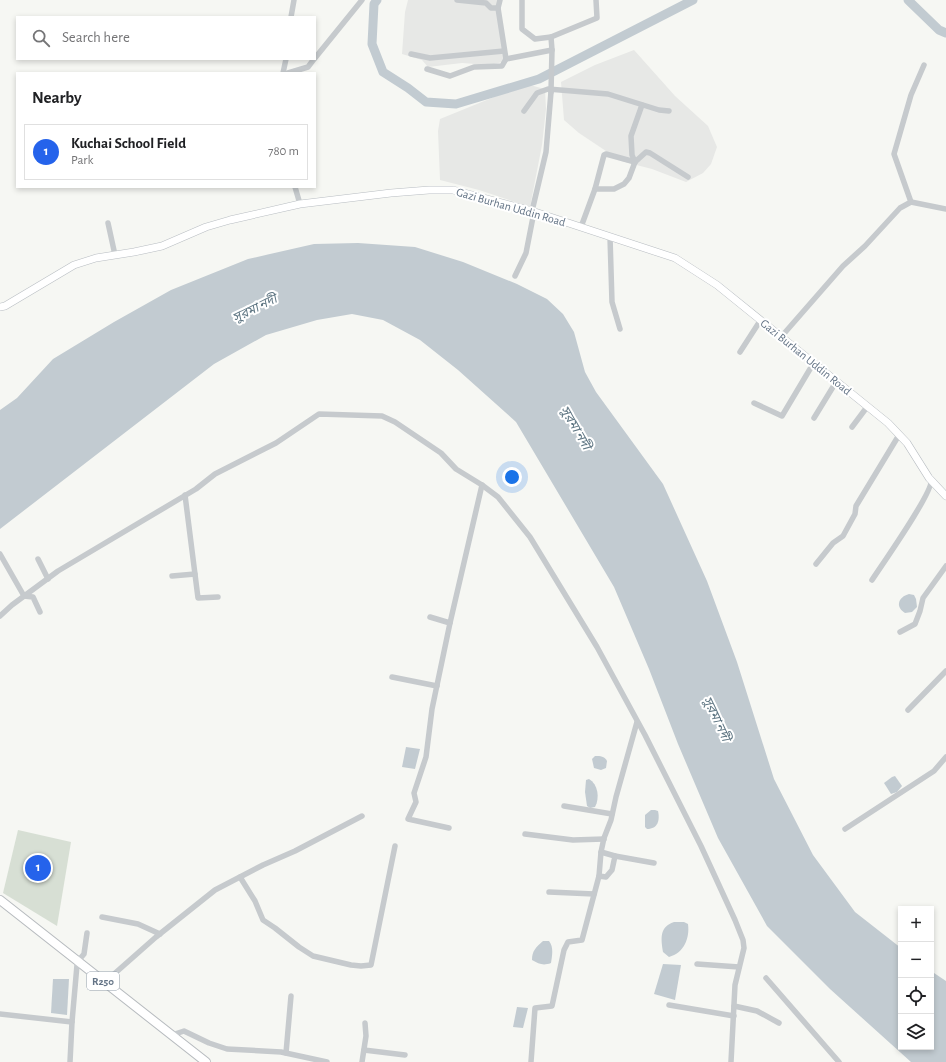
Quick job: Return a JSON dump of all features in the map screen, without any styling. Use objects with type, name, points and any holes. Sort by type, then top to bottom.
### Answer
[{"type":"main road","name":"R250","points":[[0,900],[200,1062]]},
{"type":"main road","name":"R250","points":[[0,905],[77,963],[105,982],[206,1062]]},
{"type":"street","points":[[291,16],[294,0]]},
{"type":"street","points":[[316,56],[362,0]]},
{"type":"street","points":[[457,0],[486,3],[491,8],[498,8]]},
{"type":"street","points":[[428,69],[450,76],[474,67],[502,66],[506,59],[498,8],[500,0]]},
{"type":"street","points":[[522,0],[522,29],[535,39],[551,37],[597,18],[596,0]]},
{"type":"street","points":[[515,276],[526,253],[546,152],[551,92],[551,37]]},
{"type":"street","points":[[506,59],[552,50]]},
{"type":"street","points":[[411,54],[430,58],[504,52]]},
{"type":"street","points":[[283,72],[286,60]]},
{"type":"street","points":[[291,72],[308,67],[313,60]]},
{"type":"street","points":[[911,202],[894,154],[911,95],[924,65]]},
{"type":"street","points":[[524,111],[537,93],[548,89],[608,94],[659,110],[670,111]]},
{"type":"street","points":[[634,162],[631,136],[642,105]]},
{"type":"street","points":[[595,188],[614,189],[624,184],[629,178],[634,162],[646,152],[688,177]]},
{"type":"street","points":[[581,227],[595,188],[604,155],[607,153],[634,162]]},
{"type":"street","points":[[295,188],[300,204]]},
{"type":"street","name":"Gazi Burhan Uddin Road","points":[[0,307],[5,306],[74,265],[96,258],[162,246],[206,227],[230,220],[300,204],[391,193],[453,190],[533,212],[675,258],[716,285],[888,423],[907,443],[930,480],[946,496]]},
{"type":"street","points":[[781,337],[843,266],[865,246],[900,208],[911,202],[946,209]]},
{"type":"street","points":[[108,223],[115,255]]},
{"type":"street","points":[[610,237],[612,302],[620,329]]},
{"type":"street","points":[[740,352],[760,321]]},
{"type":"street","points":[[754,403],[782,416],[813,364]]},
{"type":"street","points":[[814,418],[836,382]]},
{"type":"street","points":[[852,427],[867,407]]},
{"type":"street","points":[[0,616],[24,596],[58,572],[185,495],[215,474],[276,443],[319,414],[382,416],[395,422],[441,453],[456,469],[498,497],[530,537],[582,622],[638,722],[701,846],[735,920],[744,944],[735,985],[731,1062]]},
{"type":"street","points":[[816,564],[833,543],[843,536],[854,514],[856,506],[899,435]]},
{"type":"street","points":[[872,580],[920,506],[932,483],[930,480]]},
{"type":"street","points":[[448,828],[408,819],[416,802],[414,793],[426,757],[432,708],[482,485]]},
{"type":"street","points":[[185,495],[198,598],[218,597]]},
{"type":"street","points":[[0,554],[24,596]]},
{"type":"street","points":[[38,559],[48,579]]},
{"type":"street","points":[[900,632],[915,624],[923,598],[946,566]]},
{"type":"street","points":[[172,576],[195,574]]},
{"type":"street","points":[[24,596],[33,597],[40,612]]},
{"type":"street","points":[[430,617],[450,623]]},
{"type":"street","points":[[908,710],[946,671]]},
{"type":"street","points":[[392,677],[437,686]]},
{"type":"street","points":[[531,1062],[535,1008],[552,1006],[564,950],[568,942],[582,940],[599,876],[601,852],[604,839],[638,722]]},
{"type":"street","points":[[845,829],[934,771],[946,757]]},
{"type":"street","points":[[564,806],[612,814]]},
{"type":"street","points":[[105,982],[160,934],[215,890],[362,816]]},
{"type":"street","points":[[524,834],[573,840],[604,839]]},
{"type":"street","points":[[240,877],[255,901],[263,920],[299,947],[313,956],[351,965],[371,965],[395,846]]},
{"type":"street","points":[[601,852],[614,856],[654,863]]},
{"type":"street","points":[[599,876],[606,877],[612,870],[614,856]]},
{"type":"street","points":[[549,892],[594,894]]},
{"type":"street","points":[[102,917],[138,924],[160,934]]},
{"type":"street","points":[[70,1062],[77,963],[84,954],[87,933]]},
{"type":"street","points":[[697,964],[740,967]]},
{"type":"street","points":[[766,978],[839,1062]]},
{"type":"street","points":[[286,1054],[291,996]]},
{"type":"street","points":[[670,1005],[734,1016]]},
{"type":"street","points":[[734,1006],[757,1011],[779,1023]]},
{"type":"street","points":[[0,1014],[72,1022]]},
{"type":"street","points":[[362,1062],[366,1036],[365,1022]]},
{"type":"street","points":[[172,1035],[184,1031],[209,1043],[227,1049],[286,1054],[327,1062]]},
{"type":"street","points":[[364,1050],[405,1055]]},
{"type":"shaded area","points":[[408,0],[500,0],[507,61],[489,65],[462,63],[428,67],[422,60],[402,54],[405,12]]},
{"type":"shaded area","points":[[634,50],[675,96],[708,126],[717,147],[711,164],[703,173],[686,182],[652,169],[621,161],[579,133],[564,120],[561,82],[595,65]]},
{"type":"shaded area","points":[[526,84],[545,89],[546,109],[542,145],[530,207],[479,190],[440,180],[438,131],[440,119]]},
{"type":"shaded area","points":[[18,830],[71,842],[57,926],[3,893]]},
{"type":"water","name":"সুরমা নদী","points":[[358,243],[415,247],[463,262],[517,284],[547,299],[563,314],[574,332],[585,372],[596,392],[663,484],[707,581],[737,662],[774,779],[813,855],[855,912],[898,946],[898,1050],[934,1050],[934,973],[946,981],[946,1062],[911,1062],[830,989],[767,926],[718,838],[614,587],[516,422],[458,370],[420,340],[383,320],[352,314],[317,320],[266,335],[214,364],[0,529],[0,410],[17,398],[53,359],[171,290],[248,259],[314,244]]},
{"type":"water","points":[[909,594],[914,595],[917,607],[912,612],[905,613],[900,608],[899,602],[902,597]]},
{"type":"water","points":[[406,747],[420,749],[415,769],[402,767]]},
{"type":"water","points":[[595,756],[606,759],[606,768],[601,770],[594,768],[592,759]]},
{"type":"water","points":[[895,776],[902,786],[897,792],[891,794],[884,783]]},
{"type":"water","points":[[589,779],[594,784],[598,796],[595,807],[590,808],[587,806],[585,792],[586,780]]},
{"type":"water","points":[[651,810],[658,811],[659,818],[656,826],[651,829],[647,829],[645,827],[645,815]]},
{"type":"water","points":[[674,922],[684,922],[688,924],[688,934],[685,944],[679,952],[669,957],[663,952],[662,934],[663,930],[669,924]]},
{"type":"water","points":[[543,941],[549,941],[551,943],[551,963],[543,964],[532,960],[535,949]]},
{"type":"water","points":[[663,964],[681,965],[675,1000],[654,994]]},
{"type":"water","points":[[53,979],[69,979],[67,1015],[51,1013]]},
{"type":"water","points":[[517,1007],[528,1008],[523,1028],[513,1027]]},
{"type":"waterway","points":[[377,0],[374,4],[372,44],[383,72],[426,102],[456,104],[539,79],[693,0]]},
{"type":"waterway","points":[[908,0],[939,30],[946,33]]},
{"type":"place","name":"Kuchai School Field","points":[[38,868]]}]
